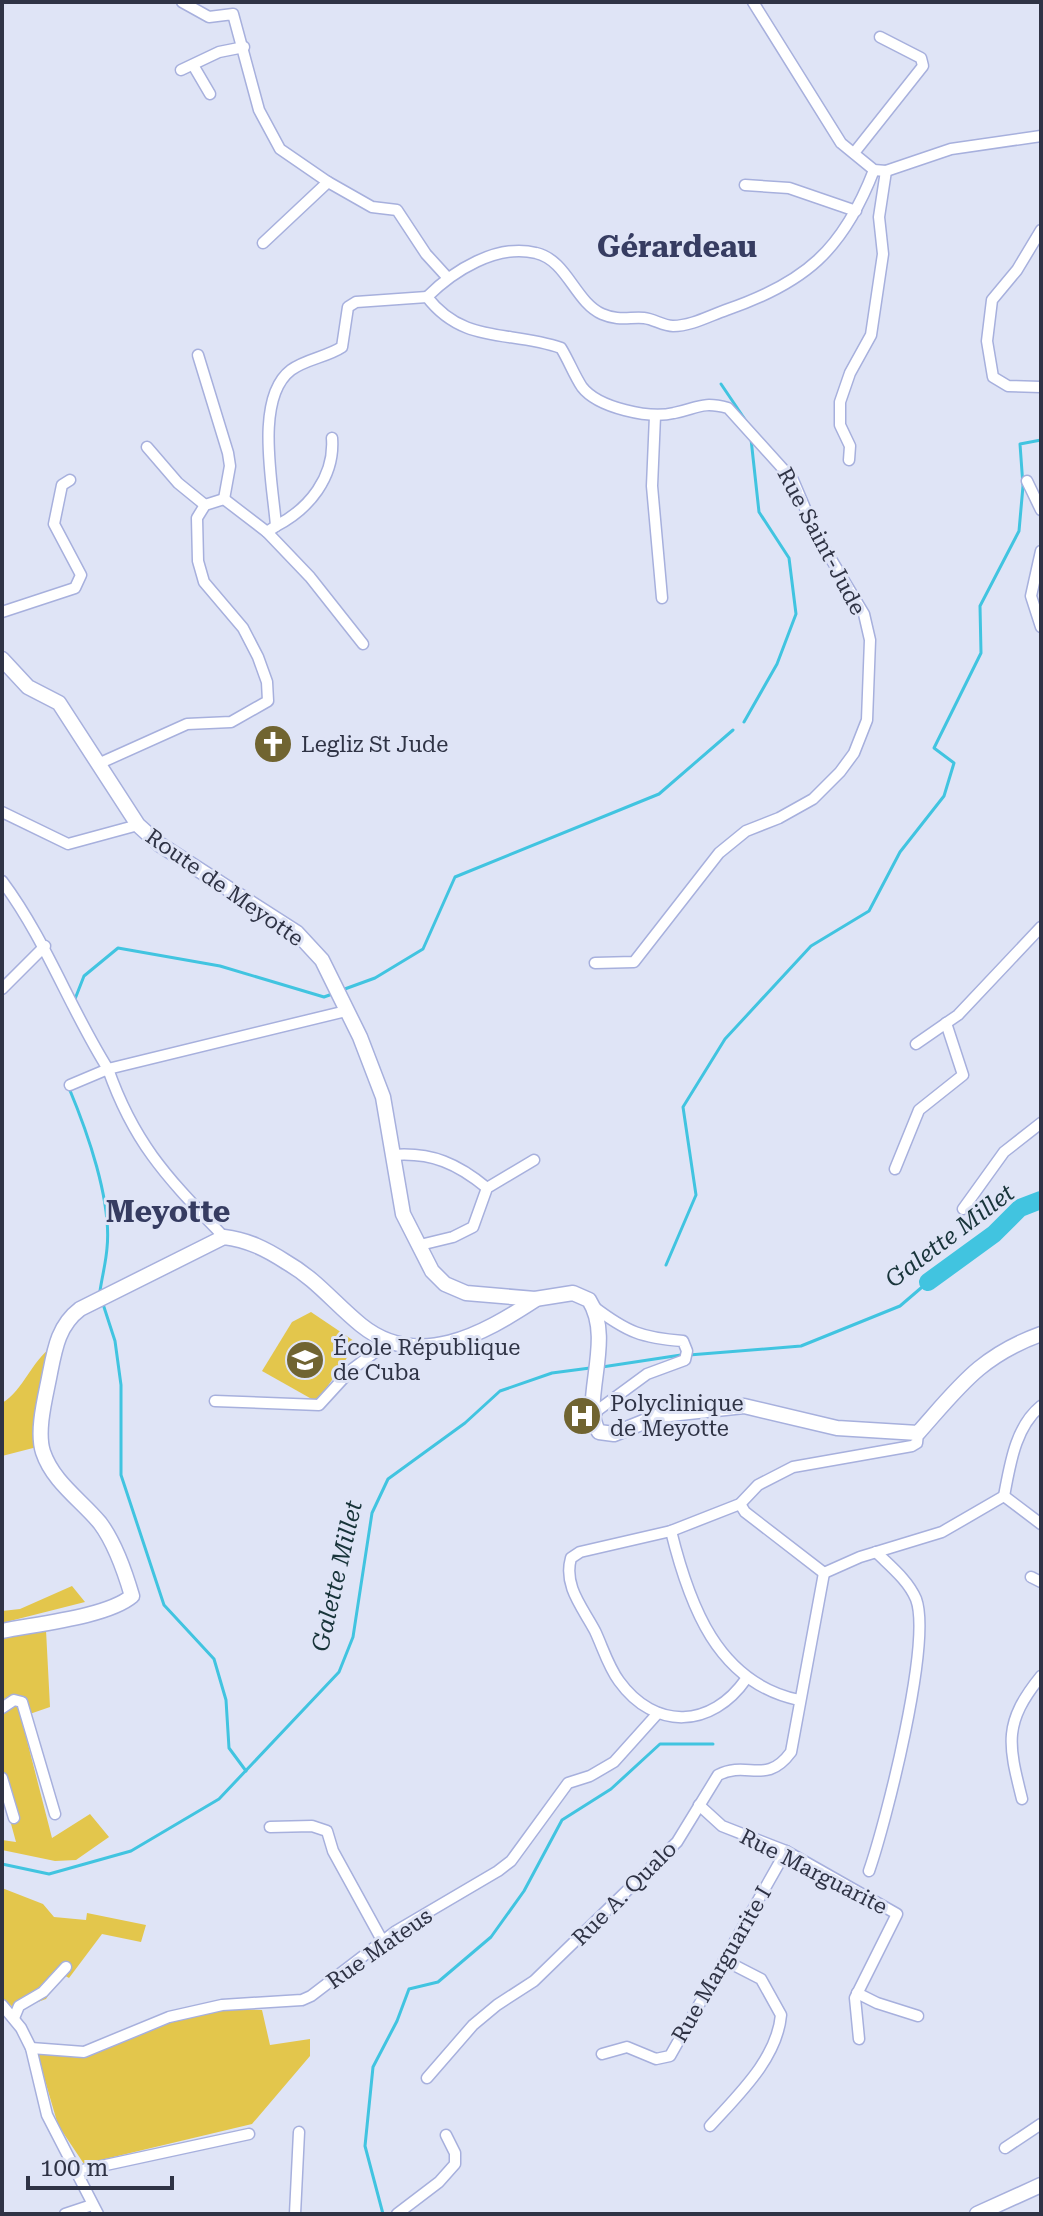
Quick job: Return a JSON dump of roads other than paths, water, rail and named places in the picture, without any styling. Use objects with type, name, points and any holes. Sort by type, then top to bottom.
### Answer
[{"type":"street","points":[[182,2],[209,17],[233,14],[259,110],[280,149],[372,207],[397,210],[426,254],[447,277]]},
{"type":"street","points":[[753,2],[841,143],[874,170],[886,171],[951,149],[1041,136]]},
{"type":"street","points":[[854,153],[923,66],[921,58],[880,37]]},
{"type":"street","points":[[181,70],[219,52],[244,47]]},
{"type":"street","points":[[193,65],[210,94]]},
{"type":"street","points":[[272,529],[267,429],[279,384],[291,370],[324,359],[342,347],[348,307],[356,302],[427,297],[447,277],[478,261],[535,252],[551,260],[598,312],[613,318],[644,318],[669,327],[684,325],[786,286],[806,273],[828,250],[856,211],[874,170]]},
{"type":"street","points":[[849,460],[850,446],[840,425],[840,402],[850,373],[871,335],[883,254],[879,217],[886,171]]},
{"type":"street","points":[[263,243],[328,182]]},
{"type":"street","points":[[745,185],[789,188],[856,211]]},
{"type":"street","points":[[1041,230],[1017,270],[992,300],[987,341],[993,377],[1008,386],[1041,387]]},
{"type":"street","name":"Rue Saint-Jude","points":[[427,297],[437,311],[460,328],[561,348],[583,389],[595,399],[642,416],[655,416],[697,404],[728,408],[793,480],[816,534],[864,614],[870,640],[867,720],[854,753],[840,772],[813,799],[779,818],[746,831],[719,853],[634,962],[595,963]]},
{"type":"street","points":[[198,355],[228,453],[230,466],[224,499]]},
{"type":"street","points":[[655,416],[652,486],[662,598]]},
{"type":"street","points":[[272,529],[292,518],[320,489],[333,456],[332,438]]},
{"type":"street","points":[[147,447],[178,483],[205,505]]},
{"type":"street","points":[[2,612],[75,588],[81,575],[54,524],[62,485],[70,480]]},
{"type":"street","points":[[1027,481],[1041,510]]},
{"type":"street","points":[[98,764],[187,724],[231,722],[268,701],[267,682],[243,628],[204,582],[197,518],[205,505],[224,499],[272,529],[363,644]]},
{"type":"street","points":[[1041,551],[1031,596],[1041,627]]},
{"type":"street","name":"Route de Meyotte","points":[[2,659],[28,687],[59,703],[138,825],[159,844],[297,933],[322,960],[383,1097],[403,1214],[432,1271],[445,1284],[466,1293],[535,1299]]},
{"type":"street","points":[[2,812],[53,840],[68,844],[138,825]]},
{"type":"street","points":[[2,881],[45,946],[76,1018],[108,1069],[122,1108],[143,1148],[224,1237]]},
{"type":"street","points":[[916,1044],[978,995],[1041,927]]},
{"type":"street","points":[[2,989],[45,946]]},
{"type":"street","points":[[70,1085],[108,1069],[346,1011]]},
{"type":"street","points":[[895,1169],[919,1110],[964,1071],[946,1023]]},
{"type":"street","points":[[963,1209],[1004,1152],[1041,1123]]},
{"type":"street","points":[[393,1155],[414,1153],[455,1164],[487,1188]]},
{"type":"street","points":[[420,1245],[453,1237],[473,1227],[487,1188],[534,1160]]},
{"type":"street","points":[[2,1631],[99,1610],[125,1602],[132,1596],[100,1524],[73,1499],[43,1451],[46,1393],[66,1320],[80,1309],[224,1237],[244,1239],[311,1276],[362,1327],[412,1348],[441,1346],[472,1336],[535,1299],[573,1293],[589,1300],[627,1331],[647,1339],[683,1341],[687,1355],[685,1360],[647,1374],[598,1410],[593,1420]]},
{"type":"street","points":[[594,1307],[600,1342],[593,1420],[599,1432],[610,1435],[661,1415],[744,1406],[837,1428],[918,1433]]},
{"type":"street","points":[[746,1679],[733,1698],[712,1712],[687,1717],[658,1713],[633,1698],[611,1669],[571,1588],[571,1558],[580,1552],[671,1531],[740,1504],[758,1485],[793,1467],[912,1446],[917,1443],[918,1433],[984,1362],[1011,1344],[1041,1334]]},
{"type":"street","points":[[215,1401],[319,1405],[351,1370],[390,1341]]},
{"type":"street","points":[[740,1504],[745,1512],[824,1573],[876,1552],[942,1532],[1004,1496],[1024,1425],[1041,1406]]},
{"type":"street","points":[[1004,1496],[1041,1524]]},
{"type":"street","points":[[671,1531],[691,1603],[746,1679],[773,1695],[799,1700]]},
{"type":"street","points":[[869,1871],[897,1777],[920,1618],[909,1587],[876,1552]]},
{"type":"street","name":"Rue A. Qualo","points":[[427,2078],[473,2025],[534,1981],[677,1842],[718,1775],[739,1769],[766,1771],[782,1763],[791,1752],[824,1573]]},
{"type":"street","points":[[1022,1799],[1012,1759],[1012,1720],[1041,1676]]},
{"type":"street","points":[[2,1708],[14,1700],[22,1702],[55,1814]]},
{"type":"street","name":"Rue Mateus","points":[[31,2048],[84,2052],[169,2017],[222,2005],[302,2000],[383,1942],[511,1861],[568,1783],[590,1776],[614,1762],[658,1713]]},
{"type":"street","points":[[2,1778],[14,1818]]},
{"type":"street","name":"Rue Marguarite","points":[[699,1805],[722,1826],[786,1851],[897,1914],[857,1993],[854,2004],[859,2039]]},
{"type":"street","points":[[270,1827],[312,1826],[327,1831],[333,1851],[383,1942]]},
{"type":"street","name":"Rue Marguarite I","points":[[602,2054],[627,2047],[664,2060],[786,1851]]},
{"type":"street","points":[[710,2126],[754,2076],[773,2041],[781,2015],[761,1979],[724,1960]]},
{"type":"street","points":[[14,2018],[19,2006],[43,1992],[66,1967]]},
{"type":"street","points":[[857,1993],[918,2016]]},
{"type":"street","points":[[2,2005],[14,2018],[31,2048],[47,2115],[78,2171],[95,2210],[65,2214]]},
{"type":"street","points":[[1005,2148],[1041,2124]]},
{"type":"street","points":[[295,2214],[299,2132]]},
{"type":"street","points":[[78,2171],[249,2134]]},
{"type":"street","points":[[397,2214],[439,2182],[455,2164],[455,2153],[446,2135]]},
{"type":"street","points":[[977,2214],[1041,2185]]},
{"type":"waterway","points":[[721,384],[748,424]]},
{"type":"waterway","points":[[744,722],[777,664],[796,614],[789,558],[759,512],[751,439]]},
{"type":"waterway","points":[[666,1265],[696,1195],[683,1107],[725,1039],[811,946],[869,911],[900,852],[944,796],[954,763],[934,748],[981,653],[980,606],[1019,531],[1023,486],[1020,444],[1041,440]]},
{"type":"waterway","points":[[342,990],[375,978],[423,949],[455,877],[659,794],[733,730]]},
{"type":"waterway","points":[[75,999],[84,976],[118,948],[220,966],[324,997],[335,993]]},
{"type":"waterway","points":[[69,1088],[90,1145],[106,1209],[107,1248],[100,1291]]},
{"type":"waterway","name":"Galette Millet","points":[[928,1282],[994,1234],[1020,1208],[1041,1200]]},
{"type":"waterway","name":"Galette Millet","points":[[689,1355],[801,1346],[900,1306],[928,1282]]},
{"type":"waterway","points":[[103,1304],[115,1341],[121,1385],[121,1475],[164,1605],[214,1659],[226,1700],[229,1748],[246,1771]]},
{"type":"waterway","name":"Galette Millet","points":[[602,1367],[681,1355]]},
{"type":"waterway","name":"Galette Millet","points":[[2,1864],[49,1874],[131,1851],[219,1799],[339,1672],[353,1637],[372,1513],[388,1479],[465,1423],[500,1391],[552,1373],[590,1368]]},
{"type":"waterway","points":[[383,2214],[365,2146],[373,2067],[397,2021],[409,1989],[438,1982],[491,1937],[524,1891],[562,1820],[611,1789],[660,1744],[713,1744]]},
{"type":"place","name":"Legliz St Jude","points":[[273,744]]},
{"type":"place","name":"École République de Cuba","points":[[305,1360]]},
{"type":"place","name":"Polyclinique de Meyotte","points":[[582,1416]]},
{"type":"district","name":"Gérardeau","points":[[677,247]]},
{"type":"district","name":"Meyotte","points":[[168,1212]]}]
